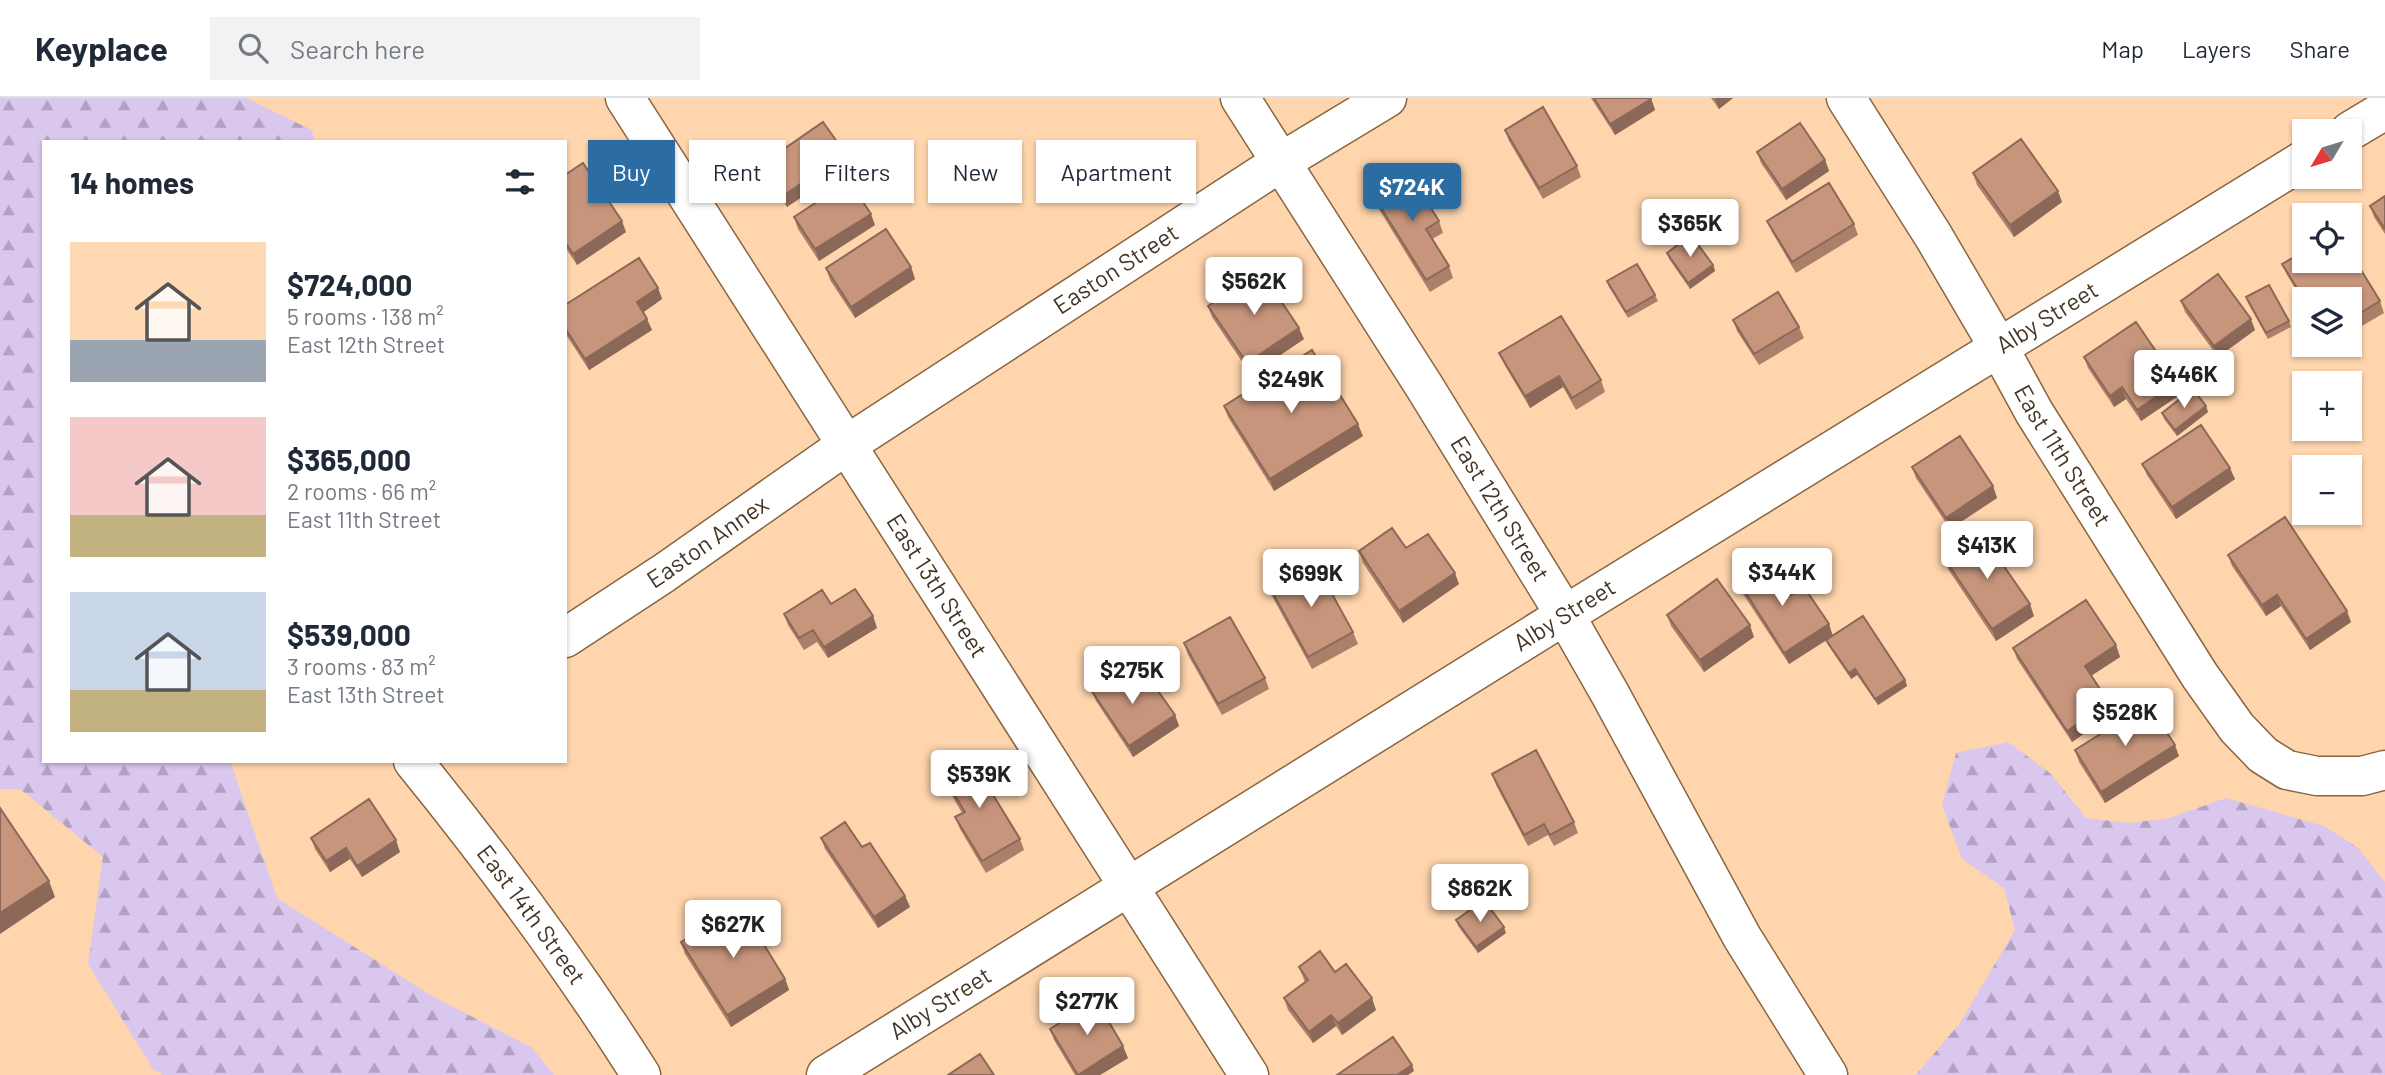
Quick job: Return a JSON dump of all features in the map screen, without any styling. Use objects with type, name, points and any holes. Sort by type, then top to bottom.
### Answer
[{"type":"street","name":"East 13th Street","points":[[625,98],[1249,1075]]},
{"type":"street","name":"East 12th Street","points":[[1240,98],[1565,615],[1742,936],[1828,1075]]},
{"type":"street","name":"Easton Street","points":[[848,444],[1281,162],[1387,98]]},
{"type":"street","name":"East 11th Street","points":[[1846,98],[1934,237],[2034,412],[2193,665],[2237,728],[2263,755],[2287,770],[2317,776],[2362,776],[2385,770]]},
{"type":"street","points":[[2362,124],[2385,110]]},
{"type":"street","name":"Alby Street","points":[[826,1075],[2292,167]]},
{"type":"street","name":"Easton Annex","points":[[567,637],[664,573],[848,444]]},
{"type":"street","name":"East 14th Street","points":[[416,763],[492,860],[603,1016],[641,1075]]},
{"type":"green space","points":[[0,98],[246,98],[312,130],[314,140],[42,140],[42,763],[231,763],[277,898],[432,996],[531,1047],[554,1075],[162,1075],[153,1069],[88,964],[103,857],[20,789],[0,789]]},
{"type":"green space","points":[[2008,742],[2051,774],[2086,818],[2129,823],[2169,818],[2226,798],[2324,826],[2358,848],[2385,882],[2385,1075],[1916,1075],[1960,1023],[2015,930],[2004,888],[1962,859],[1942,805],[1956,753]]},
{"type":"building","points":[[1594,98],[1651,98],[1651,99],[1610,124]]},
{"type":"building","points":[[1543,107],[1577,166],[1539,188],[1505,130]]},
{"type":"building","points":[[823,122],[836,140],[800,140],[800,184],[786,194],[786,148]]},
{"type":"building","points":[[1800,123],[1825,160],[1782,189],[1757,152]]},
{"type":"building","points":[[2021,139],[2058,191],[2010,225],[1973,173]]},
{"type":"building","points":[[583,163],[588,170],[588,203],[610,203],[622,221],[573,254],[567,245],[567,174]]},
{"type":"building","points":[[1408,172],[1439,221],[1426,229],[1449,266],[1426,280],[1373,195]]},
{"type":"building","points":[[1829,183],[1854,224],[1792,262],[1767,221]]},
{"type":"building","points":[[2385,196],[2385,229],[2370,206]]},
{"type":"building","points":[[815,203],[864,203],[871,214],[815,249],[794,217]]},
{"type":"building","points":[[886,229],[911,267],[851,307],[826,268]]},
{"type":"building","points":[[1691,235],[1713,265],[1688,283],[1667,253]]},
{"type":"building","points":[[639,258],[658,288],[637,302],[647,319],[585,359],[567,331],[567,304]]},
{"type":"building","points":[[2292,258],[2292,273],[2362,272],[2380,301],[2362,312],[2362,287],[2296,287],[2282,264]]},
{"type":"building","points":[[1637,264],[1655,295],[1626,312],[1607,281]]},
{"type":"building","points":[[1261,271],[1299,328],[1247,363],[1208,306]]},
{"type":"building","points":[[2218,274],[2251,319],[2214,346],[2181,301]]},
{"type":"building","points":[[2269,285],[2289,321],[2266,333],[2246,297]]},
{"type":"building","points":[[1778,292],[1799,327],[1754,354],[1733,320]]},
{"type":"building","points":[[1561,316],[1601,380],[1572,398],[1559,376],[1525,396],[1499,353]]},
{"type":"building","points":[[2136,322],[2177,382],[2137,410],[2122,387],[2110,396],[2084,357]]},
{"type":"building","points":[[1312,350],[1358,424],[1270,479],[1224,406]]},
{"type":"building","points":[[2193,389],[2206,406],[2175,430],[2162,413]]},
{"type":"building","points":[[2201,425],[2230,468],[2172,507],[2142,464]]},
{"type":"building","points":[[1960,436],[1993,486],[1946,518],[1912,467]]},
{"type":"building","points":[[2285,517],[2347,611],[2306,639],[2277,595],[2262,605],[2228,555]]},
{"type":"building","points":[[1392,528],[1406,548],[1428,534],[1455,573],[1399,611],[1359,551]]},
{"type":"building","points":[[1981,533],[2030,604],[1992,629],[1944,558]]},
{"type":"building","points":[[1314,561],[1353,632],[1308,657],[1269,586]]},
{"type":"building","points":[[1766,561],[1789,596],[1804,587],[1829,624],[1784,653],[1737,579]]},
{"type":"building","points":[[1717,579],[1750,625],[1700,660],[1667,615]]},
{"type":"building","points":[[855,589],[873,616],[824,647],[813,630],[799,638],[784,614],[822,590],[831,604]]},
{"type":"building","points":[[2086,600],[2116,645],[2085,666],[2109,703],[2067,731],[2013,648]]},
{"type":"building","points":[[1863,616],[1905,680],[1875,699],[1855,669],[1849,673],[1826,640]]},
{"type":"building","points":[[1230,617],[1265,678],[1218,704],[1184,643]]},
{"type":"building","points":[[1124,668],[1139,689],[1151,681],[1175,715],[1129,746],[1091,690]]},
{"type":"building","points":[[2148,704],[2175,745],[2101,792],[2075,750]]},
{"type":"building","points":[[1536,750],[1574,822],[1550,835],[1544,824],[1524,835],[1492,774]]},
{"type":"building","points":[[968,754],[1020,839],[982,861],[955,817],[965,812],[940,771]]},
{"type":"building","points":[[369,799],[396,840],[357,866],[346,848],[326,861],[311,838]]},
{"type":"building","points":[[0,808],[49,881],[0,913]]},
{"type":"building","points":[[845,822],[862,847],[870,843],[905,896],[874,917],[821,838]]},
{"type":"building","points":[[1484,900],[1504,927],[1476,947],[1456,920]]},
{"type":"building","points":[[740,906],[785,979],[727,1015],[681,942]]},
{"type":"building","points":[[1320,951],[1335,972],[1346,964],[1372,998],[1338,1023],[1331,1015],[1309,1032],[1284,998],[1308,980],[1299,967]]},
{"type":"building","points":[[1096,1000],[1123,1046],[1078,1075],[1050,1029]]},
{"type":"building","points":[[1393,1037],[1412,1065],[1397,1075],[1337,1075]]},
{"type":"building","points":[[980,1054],[994,1075],[948,1075]]}]
